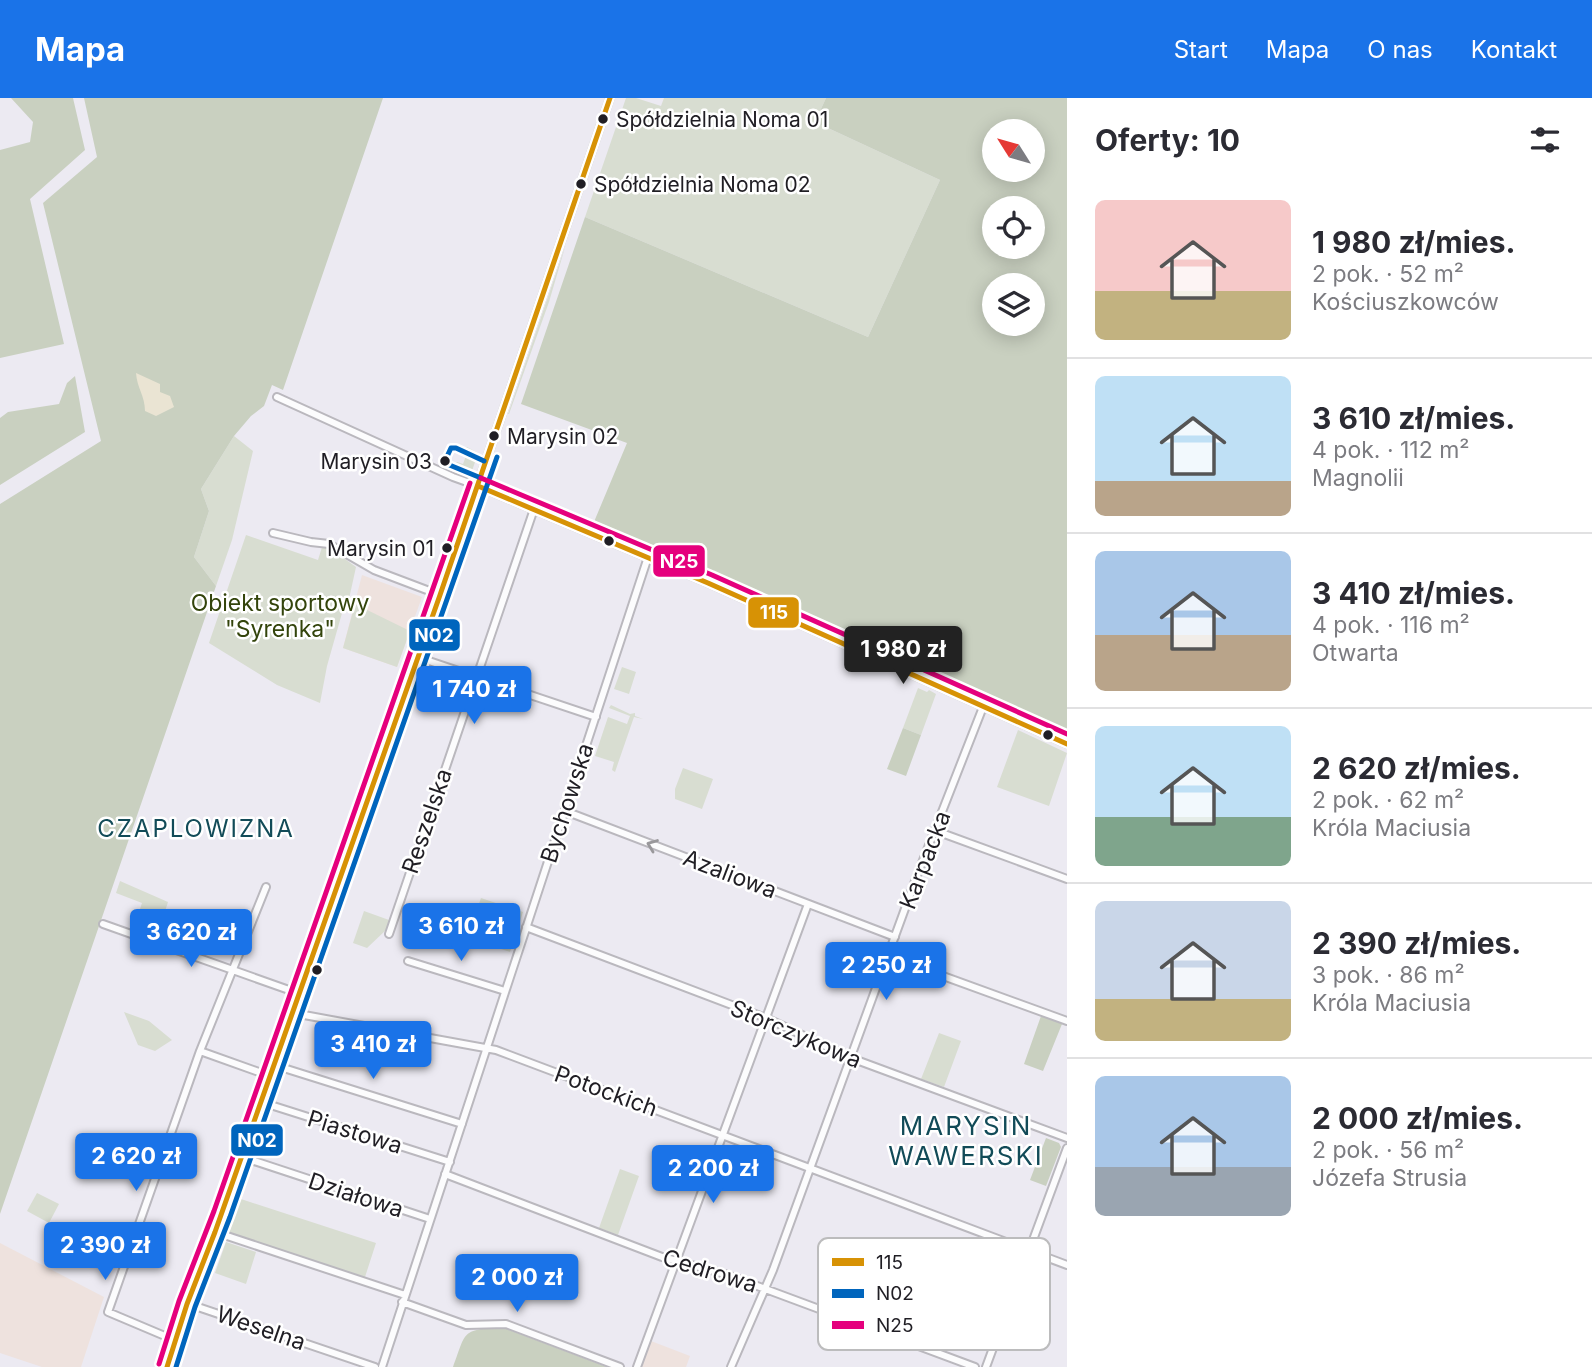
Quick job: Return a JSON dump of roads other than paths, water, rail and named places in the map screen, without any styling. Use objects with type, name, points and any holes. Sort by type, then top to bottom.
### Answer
[{"type":"street","points":[[167,1367],[440,596],[610,98]]},
{"type":"street","points":[[277,397],[453,477],[648,557],[1067,744]]},
{"type":"street","name":"Reszelska","points":[[388,934],[534,509]]},
{"type":"street","points":[[273,533],[329,544],[374,570],[440,596]]},
{"type":"street","name":"Bychowska","points":[[382,1367],[648,557]]},
{"type":"street","points":[[417,657],[596,717]]},
{"type":"street","name":"Karpacka","points":[[731,1367],[811,1168],[895,937],[984,707]]},
{"type":"street","name":"Azaliowa","points":[[565,811],[895,937]]},
{"type":"street","points":[[936,831],[1067,879]]},
{"type":"street","points":[[178,1342],[108,1312],[200,1051],[266,887]]},
{"type":"street","points":[[637,1367],[807,904]]},
{"type":"street","points":[[103,923],[289,990]]},
{"type":"street","name":"Storczykowa","points":[[526,927],[766,1018],[851,1058],[1067,1138]]},
{"type":"street","points":[[888,956],[1067,1021]]},
{"type":"street","points":[[408,961],[505,991]]},
{"type":"street","name":"Potockich","points":[[293,1013],[487,1047],[995,1238]]},
{"type":"street","points":[[200,1051],[271,1076]]},
{"type":"street","points":[[274,1065],[462,1124]]},
{"type":"street","name":"Piastowa","points":[[261,1102],[450,1162]]},
{"type":"street","points":[[1034,1238],[1067,1148]]},
{"type":"street","name":"Działowa","points":[[242,1157],[430,1219]]},
{"type":"street","name":"Cedrowa","points":[[445,1174],[677,1262],[725,1274],[818,1307]]},
{"type":"street","points":[[215,1233],[403,1298],[466,1325],[506,1324],[620,1367]]},
{"type":"street","name":"Potockich","points":[[1050,1259],[1067,1265]]},
{"type":"street","name":"Weselna","points":[[190,1304],[374,1367]]},
{"type":"street","points":[[174,1367],[178,1342]]},
{"type":"street","name":"Cedrowa","points":[[930,1350],[975,1367]]},
{"type":"street","points":[[986,1367],[992,1350]]},
{"type":"place","name":"Spółdzielnia Noma 01","points":[[603,119]]},
{"type":"place","name":"Spółdzielnia Noma 02","points":[[581,184]]},
{"type":"place","name":"Marysin 02","points":[[494,436]]},
{"type":"place","name":"Marysin 03","points":[[445,461]]},
{"type":"place","name":"Marysin 01","points":[[447,548]]},
{"type":"district","name":"CZAPLOWIZNA","points":[[196,829]]},
{"type":"district","name":"MARYSIN WAWERSKI","points":[[966,1141]]},
{"type":"park label","name":"Obiekt sportowy \"Syrenka\"","points":[[280,616]]}]
